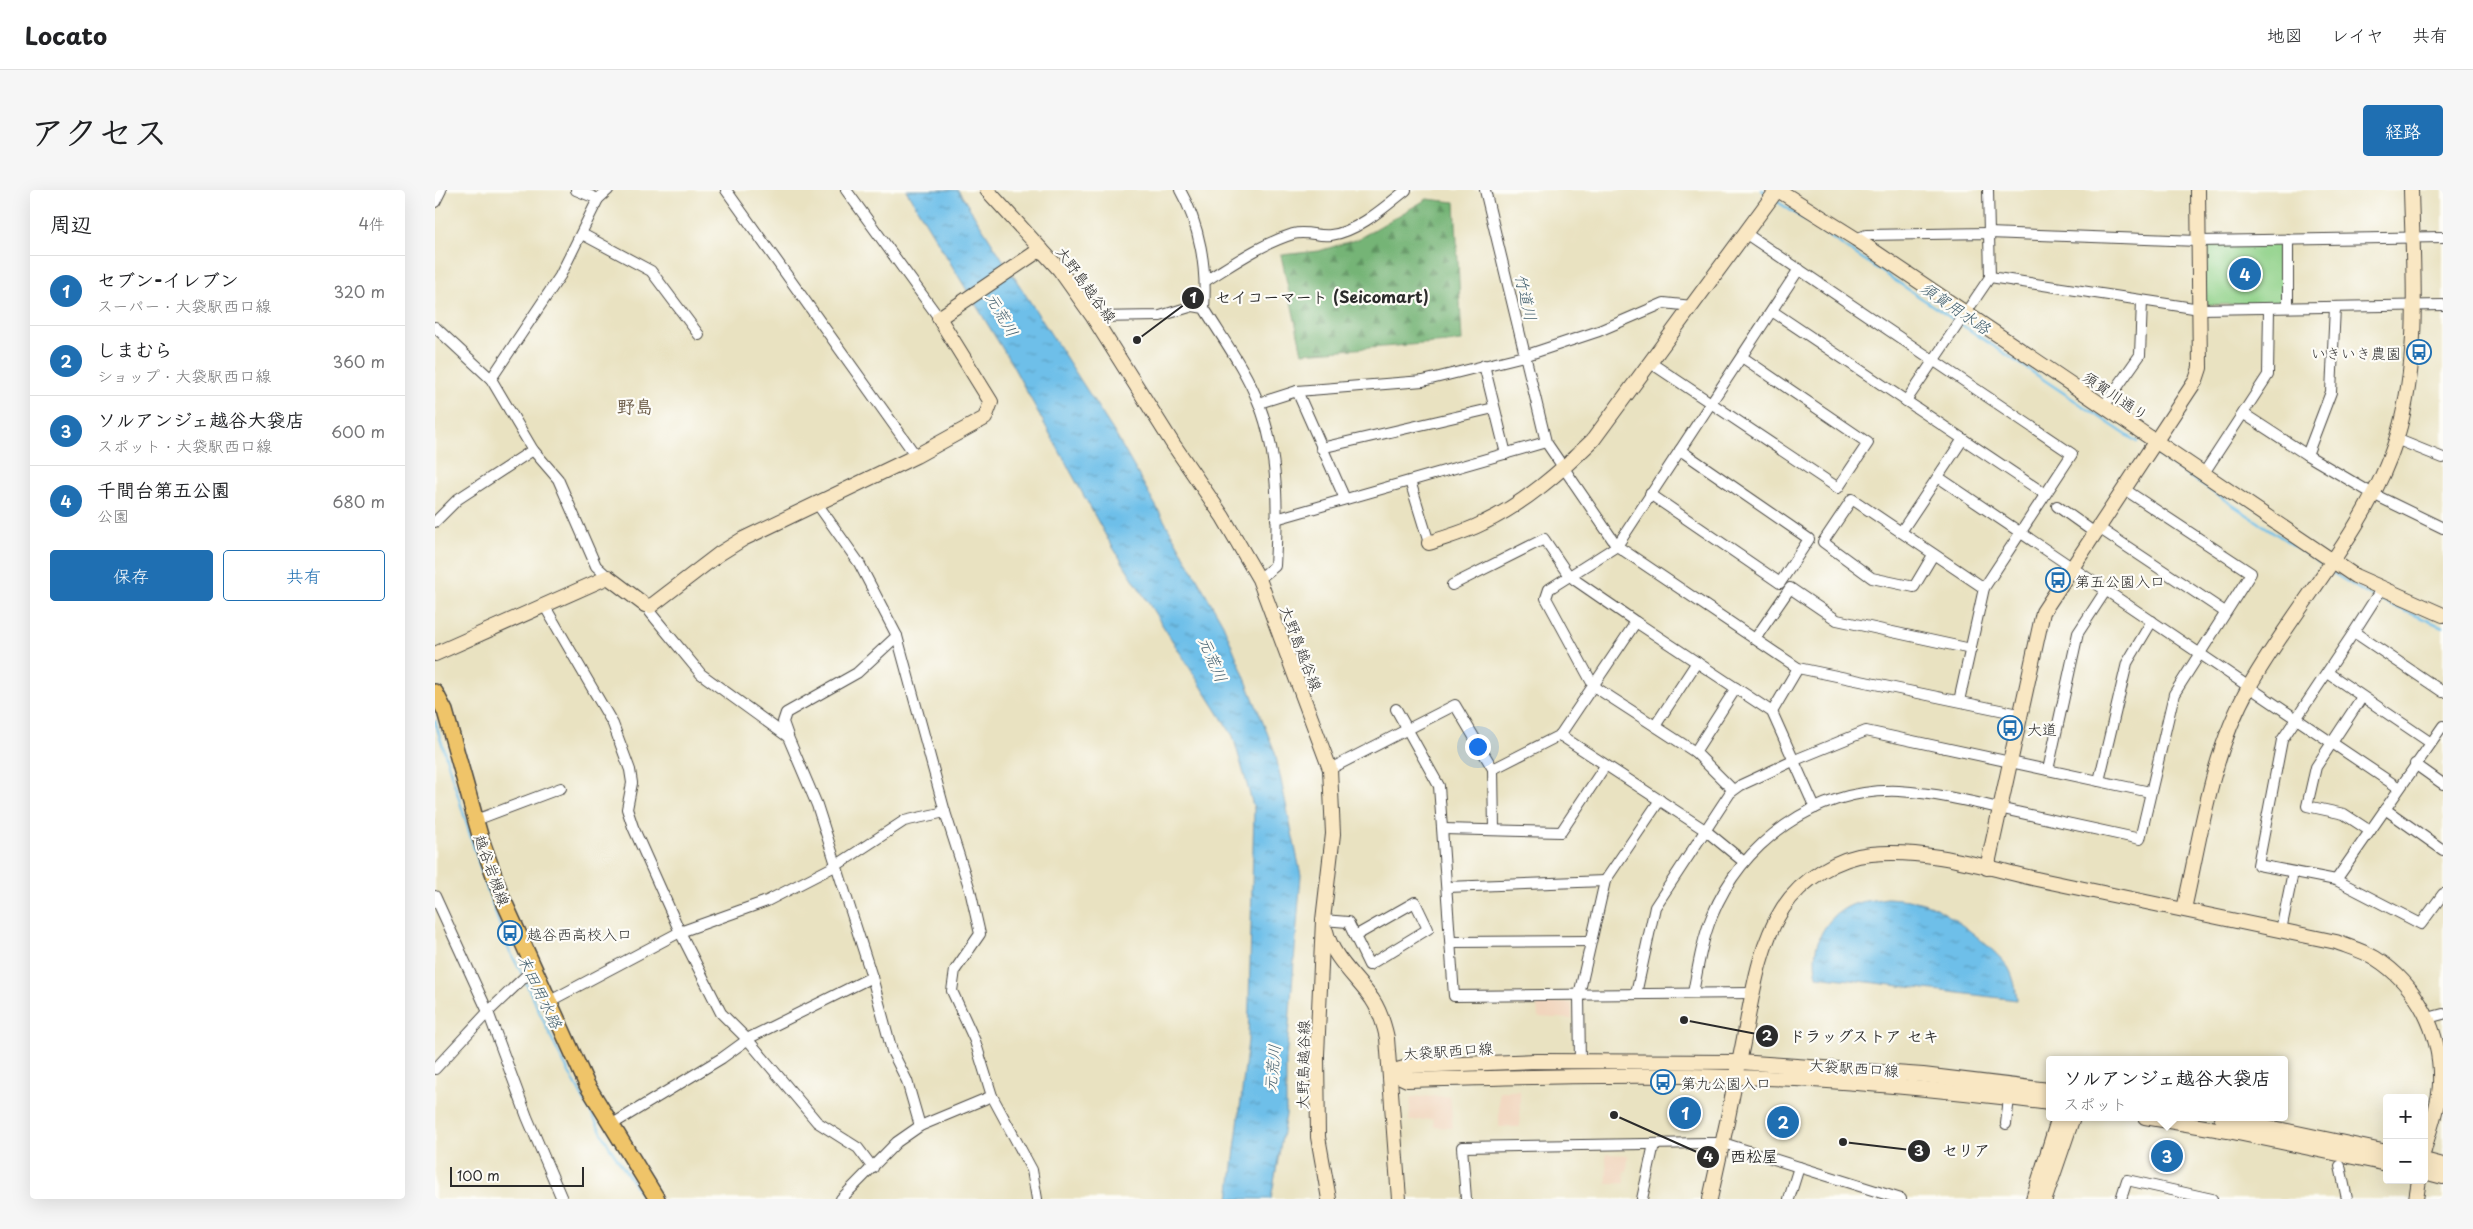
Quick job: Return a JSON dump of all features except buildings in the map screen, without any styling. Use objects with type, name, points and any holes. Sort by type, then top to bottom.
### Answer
[{"type":"main road","name":"越谷岩槻線","points":[[435,692],[445,711],[475,820],[527,975],[550,1001],[587,1085],[657,1199]]},
{"type":"street","points":[[435,202],[441,190]]},
{"type":"street","points":[[576,190],[598,199]]},
{"type":"street","points":[[491,379],[560,276],[598,199],[608,190]]},
{"type":"street","points":[[726,190],[916,456]]},
{"type":"street","points":[[788,736],[701,674],[654,618],[650,612],[651,606],[719,554],[817,502],[916,456],[985,418],[991,402],[939,318],[846,190]]},
{"type":"street","name":"大野島越谷線","points":[[987,190],[1059,269],[1093,317],[1173,444],[1223,517],[1259,579],[1331,768],[1333,834],[1323,920],[1317,1055],[1318,1137],[1329,1199]]},
{"type":"street","points":[[1180,190],[1198,236],[1205,281],[1204,308],[1245,374],[1259,403],[1276,479],[1275,566],[1259,579]]},
{"type":"street","points":[[1205,281],[1274,240],[1296,233],[1309,232],[1329,236],[1341,233],[1382,211],[1406,190]]},
{"type":"street","points":[[1485,190],[1546,442],[1617,546],[1798,668],[2019,714]]},
{"type":"street","points":[[1410,481],[1429,543],[1482,524],[1530,495],[1563,469],[1593,440],[1777,190]]},
{"type":"street","name":"須賀川通り","points":[[1777,190],[1856,239],[2360,578],[2443,615]]},
{"type":"street","points":[[1906,401],[1990,277],[1988,190]]},
{"type":"street","points":[[1987,868],[2040,618],[2195,380],[2200,368],[2198,190]]},
{"type":"street","points":[[2184,910],[2218,764],[2239,707],[2249,687],[2373,494],[2396,439],[2408,389],[2413,306],[2411,190]]},
{"type":"street","points":[[1745,233],[2072,454],[1985,588],[1959,701]]},
{"type":"street","points":[[1856,239],[1866,235],[1989,233],[2198,241],[2443,237]]},
{"type":"street","points":[[582,234],[651,272],[699,335]]},
{"type":"street","points":[[2287,239],[2288,307]]},
{"type":"street","points":[[939,318],[954,306],[1041,249]]},
{"type":"street","points":[[1733,790],[1695,752],[1594,685],[1546,598],[1549,589],[1617,546],[1799,269]]},
{"type":"street","points":[[1990,277],[2200,309],[2443,304]]},
{"type":"street","points":[[2104,406],[2140,355],[2142,301]]},
{"type":"street","points":[[1259,403],[1297,391],[1423,381],[1524,356],[1599,331],[1664,304],[1691,306]]},
{"type":"street","points":[[1093,317],[1160,316],[1193,306],[1204,308]]},
{"type":"street","points":[[2307,455],[2331,392],[2335,307]]},
{"type":"street","points":[[2204,473],[2268,375],[2269,308]]},
{"type":"street","points":[[1772,311],[2045,494]]},
{"type":"street","points":[[435,327],[491,379],[533,450],[558,480],[596,566],[645,605],[651,606]]},
{"type":"street","points":[[1651,363],[1838,488],[1868,443],[1742,357]]},
{"type":"street","points":[[1484,365],[1505,454]]},
{"type":"street","points":[[1297,391],[1345,500]]},
{"type":"street","points":[[1321,448],[1494,408]]},
{"type":"street","points":[[2243,414],[2373,494],[2443,528]]},
{"type":"street","points":[[1901,532],[1963,439]]},
{"type":"street","points":[[2396,439],[2443,458]]},
{"type":"street","points":[[1276,519],[1546,442]]},
{"type":"street","points":[[435,522],[457,499],[533,450]]},
{"type":"street","points":[[1650,494],[1780,583],[1809,538],[1680,450]]},
{"type":"street","points":[[1938,477],[2399,788]]},
{"type":"street","points":[[1693,993],[1709,922],[1721,897],[1743,862],[1784,826],[1815,808],[1849,797],[1876,792],[1899,791],[1941,796],[2140,839],[2174,694],[2251,573],[2124,489]]},
{"type":"street","points":[[1933,555],[1914,587],[1872,578],[1823,542],[1852,499],[1985,588]]},
{"type":"street","points":[[817,502],[859,563],[897,636],[945,812],[971,890],[980,934],[955,970],[953,991],[975,1041],[992,1096],[1032,1170],[1037,1199]]},
{"type":"street","points":[[2057,506],[2225,612]]},
{"type":"street","points":[[1452,585],[1544,538],[1571,576],[1636,622],[1772,712],[1815,808]]},
{"type":"street","points":[[435,654],[608,577]]},
{"type":"street","points":[[1755,639],[1790,588],[1837,620],[1971,649]]},
{"type":"street","points":[[2382,588],[2328,673],[2282,740],[2258,865],[2336,880],[2421,924],[2443,894]]},
{"type":"street","points":[[2048,770],[2078,633],[2106,590]]},
{"type":"street","points":[[544,605],[613,724],[630,770],[632,783],[627,809],[633,827],[680,932],[721,1013],[748,1040],[817,1122],[858,1148],[873,1168]]},
{"type":"street","points":[[2099,781],[2127,663],[2152,621]]},
{"type":"street","points":[[1493,769],[1561,735],[1636,622]]},
{"type":"street","points":[[2354,632],[2443,692]]},
{"type":"street","points":[[897,636],[857,673],[786,712],[783,722],[817,805],[872,977],[893,1051],[907,1081],[920,1126]]},
{"type":"street","points":[[1655,726],[1697,662]]},
{"type":"street","points":[[1772,712],[1798,668]]},
{"type":"street","points":[[2328,673],[2431,743]]},
{"type":"street","points":[[1695,752],[1737,688]]},
{"type":"street","points":[[2362,697],[2316,767],[2307,806],[2344,814],[2370,831]]},
{"type":"street","points":[[1331,768],[1455,704],[1493,769],[1494,830]]},
{"type":"street","points":[[1396,710],[1439,786],[1454,996],[1753,992]]},
{"type":"street","points":[[2336,880],[2443,726]]},
{"type":"street","points":[[1636,994],[1655,907],[1733,790],[1795,760],[1866,731],[2150,792]]},
{"type":"street","points":[[1561,735],[1605,766],[1705,830],[1743,862]]},
{"type":"street","points":[[2415,764],[2443,784]]},
{"type":"street","points":[[1443,829],[1561,832],[1605,766]]},
{"type":"street","points":[[475,820],[561,788]]},
{"type":"street","points":[[1580,1061],[1579,995],[1605,881],[1660,800]]},
{"type":"street","points":[[2385,809],[2443,850]]},
{"type":"street","points":[[550,1001],[680,932],[767,901],[837,864],[904,822],[945,812]]},
{"type":"street","points":[[1710,1199],[1753,992],[1773,928],[1784,906],[1801,886],[1841,860],[1869,854],[1897,852],[1987,868],[2336,942],[2374,957],[2413,992],[2428,1018],[2439,1058],[2440,1099],[2428,1139]]},
{"type":"street","points":[[2281,930],[2293,872]]},
{"type":"street","points":[[1447,887],[1605,881]]},
{"type":"street","points":[[435,896],[488,1012],[527,1118],[562,1199]]},
{"type":"street","points":[[1355,936],[1415,902],[1427,929],[1369,965],[1348,922],[1323,920],[1331,946],[1373,1000],[1384,1022],[1390,1072],[1399,1199]]},
{"type":"street","points":[[1451,942],[1591,940]]},
{"type":"street","points":[[435,1069],[488,1012],[527,975]]},
{"type":"street","points":[[611,1125],[722,1058],[748,1040],[872,977]]},
{"type":"street","points":[[2428,1018],[2443,1014]]},
{"type":"street","name":"大袋駅西口線","points":[[1390,1072],[1411,1066],[1580,1061],[1739,1062],[1923,1075],[2046,1090]]},
{"type":"street","name":"大袋駅西口線","points":[[1390,1072],[1407,1080],[1580,1076],[1736,1076],[1853,1084],[2046,1102]]},
{"type":"street","points":[[841,1199],[897,1142],[920,1126],[992,1096]]},
{"type":"street","points":[[2006,1124],[2009,1098]]},
{"type":"street","points":[[2033,1199],[2058,1121]]},
{"type":"street","points":[[2045,1199],[2072,1121]]},
{"type":"street","points":[[2169,1121],[2228,1131],[2383,1163]]},
{"type":"street","points":[[2240,1121],[2383,1151]]},
{"type":"street","points":[[1466,1199],[1461,1147],[1723,1143],[1901,1199]]},
{"type":"street","points":[[1641,1199],[1654,1144]]},
{"type":"street","points":[[2428,1161],[2443,1165]]},
{"type":"street","points":[[2340,1166],[2347,1199]]},
{"type":"street","points":[[1789,1199],[1799,1167]]},
{"type":"street","points":[[2428,1173],[2443,1177]]},
{"type":"street","points":[[2121,1199],[2127,1180],[2212,1199]]},
{"type":"street","points":[[2415,1199],[2418,1184]]},
{"type":"shaded area","points":[[1537,1003],[1572,1003],[1572,1019],[1538,1017]]},
{"type":"shaded area","points":[[1499,1091],[1520,1091],[1520,1127],[1499,1127]]},
{"type":"shaded area","points":[[1450,1096],[1453,1128],[1434,1127],[1433,1119],[1409,1121],[1411,1097]]},
{"type":"shaded area","points":[[1606,1154],[1628,1155],[1627,1171],[1624,1171],[1625,1183],[1607,1184]]},
{"type":"green space","points":[[1427,199],[1455,202],[1462,341],[1302,353],[1281,255],[1319,251],[1358,239]]},
{"type":"green space","points":[[2285,243],[2286,303],[2205,305],[2204,244]]},
{"type":"water","name":"元荒川","points":[[906,190],[958,190],[1114,432],[1223,624],[1275,752],[1301,875],[1286,1062],[1286,1115],[1271,1199],[1229,1199],[1248,1041],[1254,809],[1233,736],[1107,538],[1010,361]]},
{"type":"water","points":[[1887,898],[1903,899],[1929,905],[1938,909],[1971,932],[2002,959],[2008,967],[2012,975],[2017,1000],[1817,976],[1815,964],[1818,942],[1829,922],[1837,914],[1857,903]]},
{"type":"waterway","name":"須賀用水路","points":[[1762,190],[1768,195]]},
{"type":"waterway","name":"須賀用水路","points":[[1775,200],[1957,322]]},
{"type":"waterway","name":"須賀用水路","points":[[1962,325],[2137,442]]},
{"type":"waterway","name":"須賀用水路","points":[[2157,455],[2320,563]]},
{"type":"waterway","name":"須賀用水路","points":[[2333,573],[2372,597]]},
{"type":"waterway","name":"須賀用水路","points":[[2379,600],[2443,627]]},
{"type":"waterway","name":"末田用水路","points":[[435,721],[484,880],[507,946],[522,974]]},
{"type":"waterway","name":"末田用水路","points":[[525,981],[558,1052],[609,1146],[644,1199]]},
{"type":"place","name":"千間台第五公園","points":[[2245,274]]},
{"type":"place","name":"セイコーマート (Seicomart)","points":[[1137,340]]},
{"type":"place","name":"いきいき農園","points":[[2419,352]]},
{"type":"place","name":"第五公園入口","points":[[2058,580]]},
{"type":"place","name":"大道","points":[[2010,728]]},
{"type":"place","name":"越谷西高校入口","points":[[510,933]]},
{"type":"place","name":"ドラッグストア セキ","points":[[1684,1020]]},
{"type":"place","name":"第九公園入口","points":[[1663,1082]]},
{"type":"place","name":"セブン-イレブン","points":[[1685,1113]]},
{"type":"place","name":"西松屋","points":[[1614,1115]]},
{"type":"place","name":"しまむら","points":[[1783,1122]]},
{"type":"place","name":"セリア","points":[[1843,1142]]},
{"type":"place","name":"ソルアンジェ越谷大袋店","points":[[2167,1156]]},
{"type":"district","name":"野島","points":[[635,405]]},
{"type":"water label","name":"竹道川","points":[[1527,297]]}]
